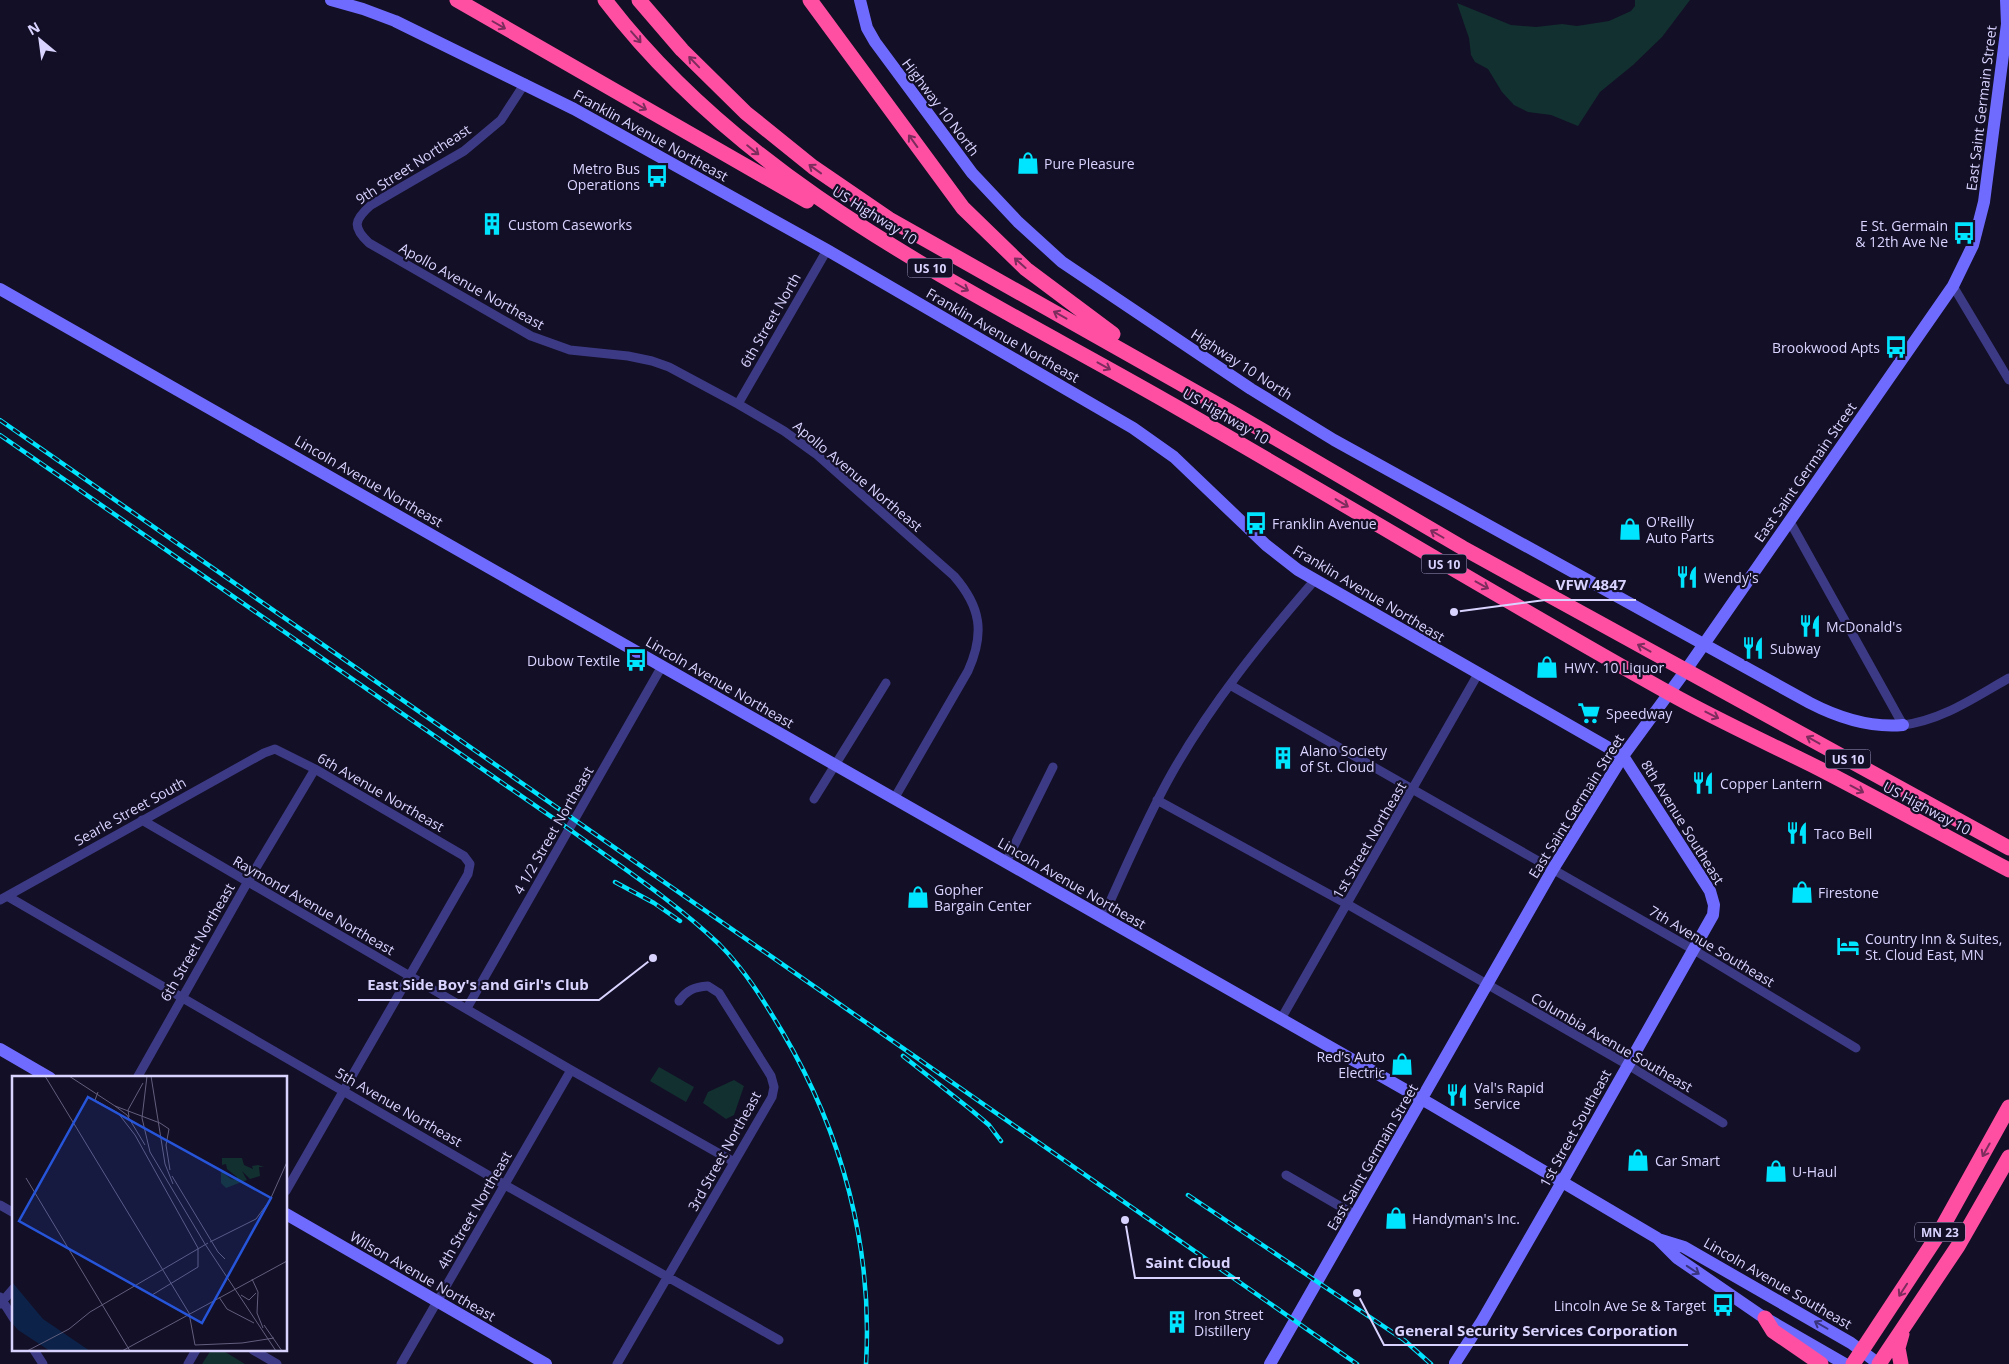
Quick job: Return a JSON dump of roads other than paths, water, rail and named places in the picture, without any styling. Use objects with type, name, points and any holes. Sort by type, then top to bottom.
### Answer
[{"type":"highway","points":[[457,0],[780,186],[905,253]]},
{"type":"highway","name":"US Highway 10","points":[[605,0],[681,86],[752,150],[803,188],[905,253],[1300,478],[1669,693],[1823,771],[2009,870]]},
{"type":"highway","name":"US 10","points":[[639,0],[682,50],[746,113],[780,142],[849,193],[940,249],[1231,412],[1463,548],[1686,670]]},
{"type":"highway","points":[[810,0],[934,171],[963,208],[990,237],[1026,269],[1098,325],[1231,412]]},
{"type":"highway","name":"US Highway 10","points":[[1686,670],[2009,848]]},
{"type":"highway","name":"MN 23","points":[[1853,1364],[1938,1235],[2009,1107]]},
{"type":"highway","name":"MN 23","points":[[1879,1364],[1958,1246],[2009,1157]]},
{"type":"highway","points":[[1765,1318],[1773,1331],[1821,1364]]},
{"type":"highway","points":[[1901,1364],[1899,1342],[1909,1320]]},
{"type":"street","name":"Franklin Avenue Northeast","points":[[331,0],[395,21],[525,83],[826,250],[1133,428],[1174,458],[1280,558],[1314,581],[1623,756]]},
{"type":"street","name":"Highway 10 North","points":[[860,0],[867,28],[875,42],[972,173],[1018,222],[1062,262],[1251,389],[1334,440],[1823,710],[1871,724],[1903,725]]},
{"type":"street","name":"East Saint Germain Street","points":[[1270,1364],[1553,869],[1623,756],[1686,670],[1954,286],[1973,245],[1984,202],[2007,24],[2006,0]]},
{"type":"street","name":"9th Street Northeast","points":[[356,223],[359,215],[371,205],[464,152],[502,120],[525,83]]},
{"type":"street","name":"Apollo Avenue Northeast","points":[[356,223],[360,234],[369,243],[531,336],[570,350],[628,356],[669,367],[784,431],[816,454],[954,576],[970,598],[974,609],[979,636],[976,654],[894,799]]},
{"type":"street","name":"6th Street North","points":[[738,404],[826,250]]},
{"type":"street","points":[[1954,286],[2008,378]]},
{"type":"street","name":"Lincoln Avenue Northeast","points":[[2,290],[1422,1100]]},
{"type":"street","points":[[1789,520],[1903,725],[1925,721],[1945,714],[2009,678]]},
{"type":"street","points":[[1102,917],[1157,800],[1191,740],[1271,630],[1314,581]]},
{"type":"street","name":"4 1/2 Street Northeast","points":[[468,1008],[662,666]]},
{"type":"street","name":"1st Street Northeast","points":[[1281,1019],[1414,790],[1478,674]]},
{"type":"street","points":[[814,800],[886,683]]},
{"type":"street","name":"7th Avenue Southeast","points":[[1230,685],[1694,950],[1856,1048]]},
{"type":"street","name":"6th Avenue Northeast","points":[[275,749],[315,769],[464,856],[470,864],[468,874],[409,976]]},
{"type":"street","name":"Searle Street South","points":[[4,898],[264,752],[275,749]]},
{"type":"street","name":"8th Avenue Southeast","points":[[1623,756],[1710,891],[1714,905]]},
{"type":"street","points":[[1006,862],[1054,767]]},
{"type":"street","name":"6th Street Northeast","points":[[138,1076],[247,883],[315,769]]},
{"type":"street","name":"Columbia Avenue Southeast","points":[[1157,800],[1347,904],[1487,986],[1628,1065],[1723,1123]]},
{"type":"street","name":"Raymond Avenue Northeast","points":[[142,820],[247,883],[468,1008],[570,1070],[734,1162]]},
{"type":"street","name":"5th Avenue Northeast","points":[[4,898],[779,1340]]},
{"type":"street","name":"1st Street Southeast","points":[[1455,1363],[1482,1321],[1694,950],[1710,921],[1714,905]]},
{"type":"street","points":[[288,1188],[409,976]]},
{"type":"street","name":"3rd Street Northeast","points":[[617,1364],[772,1097],[774,1086],[771,1076],[719,993],[708,986],[697,987],[687,991],[679,1002]]},
{"type":"street","points":[[0,1049],[47,1076]]},
{"type":"street","name":"4th Street Northeast","points":[[401,1364],[570,1070]]},
{"type":"street","name":"Lincoln Avenue Southeast","points":[[1422,1100],[1657,1238],[1684,1247],[1862,1351],[1879,1364]]},
{"type":"street","points":[[1286,1175],[1355,1215]]},
{"type":"street","points":[[0,1205],[12,1212]]},
{"type":"street","name":"Wilson Avenue Northeast","points":[[288,1215],[546,1364]]},
{"type":"street","name":"Lincoln Avenue Southeast","points":[[1657,1238],[1677,1258],[1765,1318],[1844,1364]]},
{"type":"street","points":[[12,1290],[1,1301],[12,1316]]},
{"type":"street","points":[[35,1352],[43,1364]]},
{"type":"street","points":[[188,1364],[195,1352]]},
{"type":"street","points":[[256,1352],[276,1364]]},
{"type":"railway","points":[[0,420],[1357,1364]]},
{"type":"railway","points":[[0,435],[627,870],[684,913],[719,944],[754,986],[783,1033],[804,1071],[822,1110],[837,1151],[849,1192],[858,1234],[864,1277],[867,1320],[866,1364]]},
{"type":"railway","points":[[615,882],[654,903],[680,921]]},
{"type":"railway","points":[[903,1056],[989,1125],[1001,1141]]},
{"type":"railway","points":[[1188,1195],[1404,1340],[1431,1364]]},
{"type":"place","name":"Pure Pleasure","points":[[1028,163]]},
{"type":"place","name":"Metro Bus Operations","points":[[657,176]]},
{"type":"place","name":"Custom Caseworks","points":[[492,224]]},
{"type":"place","name":"E St. Germain & 12th Ave Ne","points":[[1964,233]]},
{"type":"place","name":"Brookwood Apts","points":[[1896,347]]},
{"type":"place","name":"Franklin Avenue","points":[[1256,523]]},
{"type":"place","name":"O'Reilly Auto Parts","points":[[1630,529]]},
{"type":"place","name":"Wendy's","points":[[1687,577]]},
{"type":"place","name":"VFW 4847","points":[[1454,612]]},
{"type":"place","name":"McDonald's","points":[[1810,626]]},
{"type":"place","name":"Subway","points":[[1753,648]]},
{"type":"place","name":"Dubow Textile","points":[[636,660]]},
{"type":"place","name":"HWY. 10 Liquor","points":[[1547,667]]},
{"type":"place","name":"Speedway","points":[[1589,713]]},
{"type":"place","name":"Alano Society of St. Cloud","points":[[1283,758]]},
{"type":"place","name":"Copper Lantern","points":[[1703,783]]},
{"type":"place","name":"Taco Bell","points":[[1797,833]]},
{"type":"place","name":"Firestone","points":[[1802,892]]},
{"type":"place","name":"Gopher Bargain Center","points":[[918,897]]},
{"type":"place","name":"Country Inn & Suites, St. Cloud East, MN","points":[[1848,946]]},
{"type":"place","name":"East Side Boy's and Girl's Club","points":[[653,958]]},
{"type":"place","name":"Red’s Auto Electric","points":[[1402,1064]]},
{"type":"place","name":"Val's Rapid Service","points":[[1457,1095]]},
{"type":"place","name":"Car Smart","points":[[1638,1160]]},
{"type":"place","name":"U-Haul","points":[[1776,1171]]},
{"type":"place","name":"Handyman's Inc.","points":[[1396,1218]]},
{"type":"place","name":"Saint Cloud","points":[[1125,1220]]},
{"type":"place","name":"General Security Services Corporation","points":[[1357,1293]]},
{"type":"place","name":"Lincoln Ave Se & Target","points":[[1723,1305]]},
{"type":"place","name":"Iron Street Distillery","points":[[1177,1322]]}]
